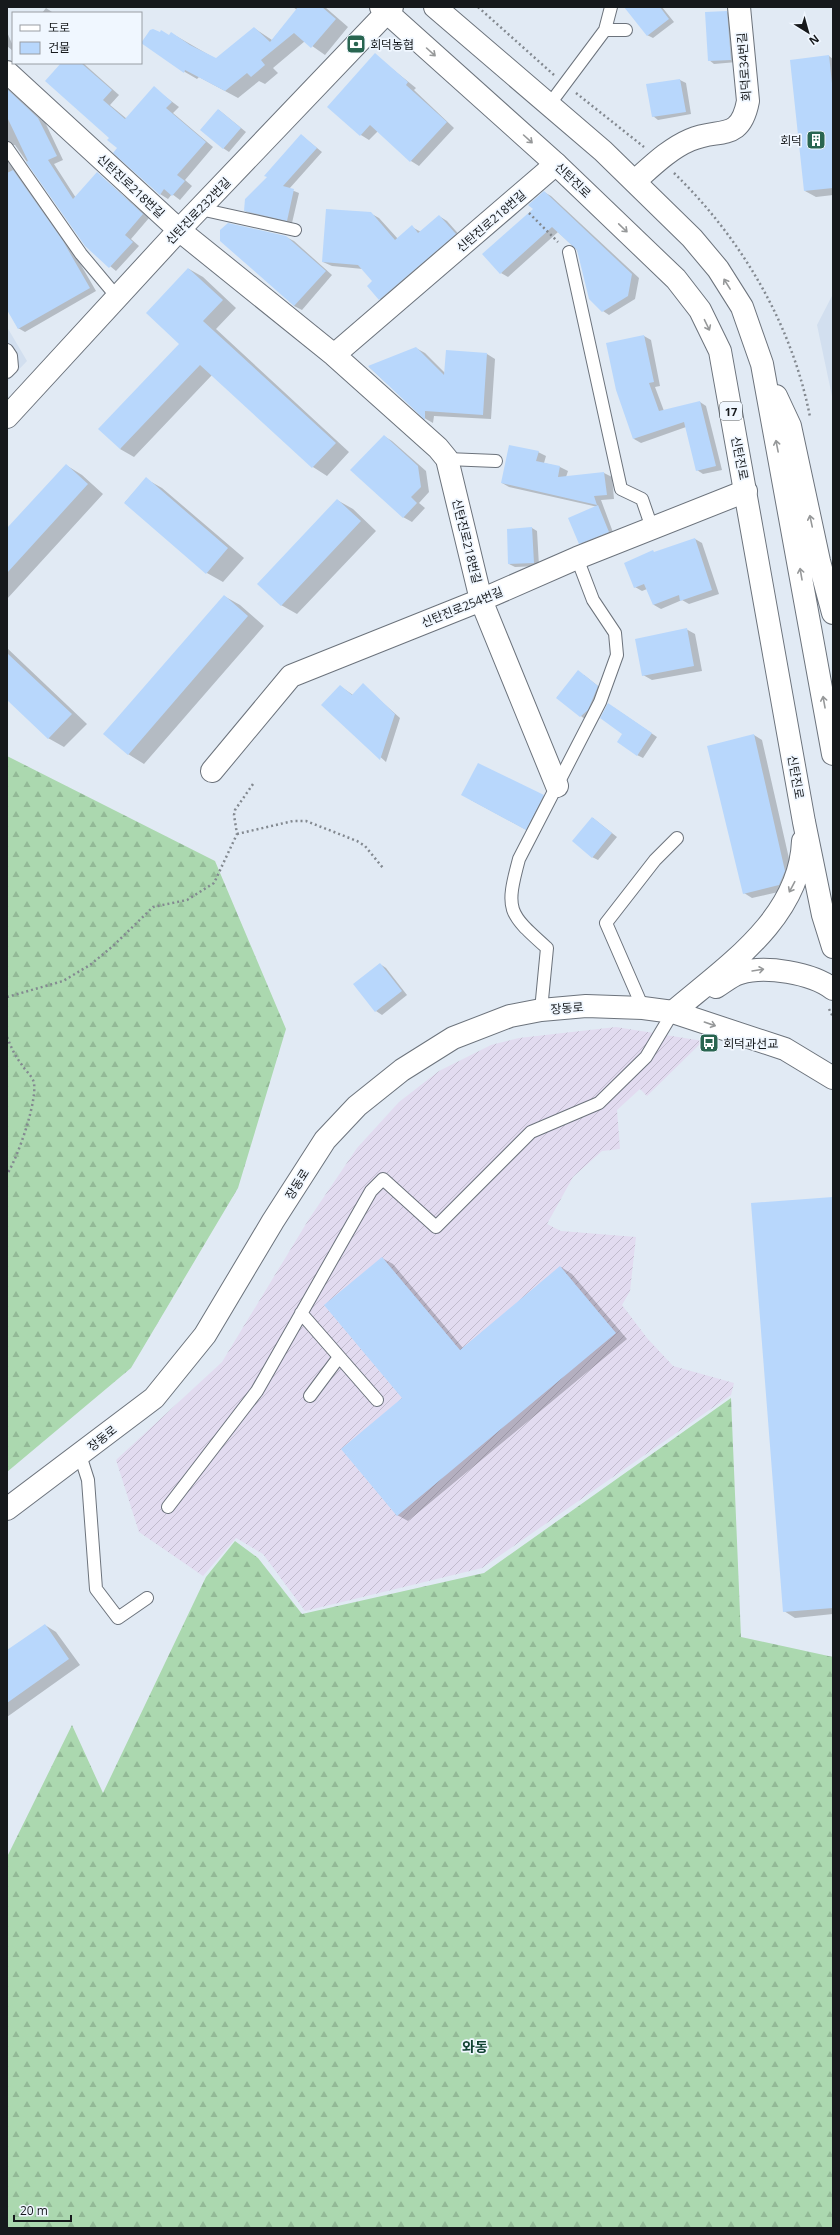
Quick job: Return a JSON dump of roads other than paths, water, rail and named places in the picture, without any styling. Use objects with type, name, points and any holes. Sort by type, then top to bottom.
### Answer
[{"type":"street","points":[[435,7],[549,104],[635,181],[692,238],[718,269],[742,307],[762,364],[790,426],[819,561],[833,613]]},
{"type":"street","name":"회덕로34번길","points":[[635,181],[659,159],[690,139],[736,128],[745,116],[748,102],[739,7]]},
{"type":"street","name":"신탄진로","points":[[387,9],[556,164],[676,279],[700,310],[720,351],[804,822],[823,915],[833,947]]},
{"type":"street","name":"신탄진로232번길","points":[[7,417],[116,297],[387,9]]},
{"type":"street","name":"신탄진로218번길","points":[[7,72],[179,230],[334,355],[438,448],[447,459],[481,600],[557,786]]},
{"type":"street","name":"신탄진로218번길","points":[[334,355],[515,201],[556,164]]},
{"type":"street","points":[[762,364],[833,754]]},
{"type":"street","name":"신탄진로254번길","points":[[212,771],[291,676],[481,600],[577,558],[746,491]]},
{"type":"street","points":[[674,1012],[745,949],[774,920],[795,882],[802,859],[804,822]]},
{"type":"street","points":[[674,1012],[739,973],[764,968],[817,979],[833,989]]},
{"type":"street","name":"장동로","points":[[7,1509],[154,1398],[204,1336],[273,1221],[325,1140],[357,1106],[402,1070],[453,1038],[510,1016],[541,1010],[586,1006],[643,1008],[674,1012],[785,1049],[833,1078]]},
{"type":"lane","points":[[549,104],[604,30],[611,7]]},
{"type":"lane","points":[[604,30],[626,30]]},
{"type":"lane","points":[[7,148],[81,254],[116,297]]},
{"type":"lane","points":[[200,209],[295,230]]},
{"type":"lane","points":[[569,252],[621,489],[642,499],[652,528]]},
{"type":"lane","points":[[7,350],[12,367],[7,372]]},
{"type":"lane","points":[[447,459],[496,461]]},
{"type":"lane","points":[[541,1010],[547,948],[521,925],[511,909],[512,883],[519,859],[600,702],[617,655],[615,633],[593,600],[577,558]]},
{"type":"lane","points":[[643,1008],[606,923],[655,860],[677,838]]},
{"type":"lane","points":[[168,1507],[257,1391],[371,1191],[383,1179],[436,1227],[531,1132],[599,1103],[646,1057],[674,1012]]},
{"type":"lane","points":[[302,1313],[377,1400]]},
{"type":"lane","points":[[310,1396],[339,1357]]},
{"type":"lane","points":[[80,1455],[88,1480],[96,1589],[118,1618],[147,1598]]},
{"type":"place","name":"회덕농협","points":[[356,44]]},
{"type":"place","name":"회덕","points":[[816,140]]},
{"type":"place","name":"회덕과선교","points":[[709,1043]]},
{"type":"district","name":"와동","points":[[475,2046]]}]
